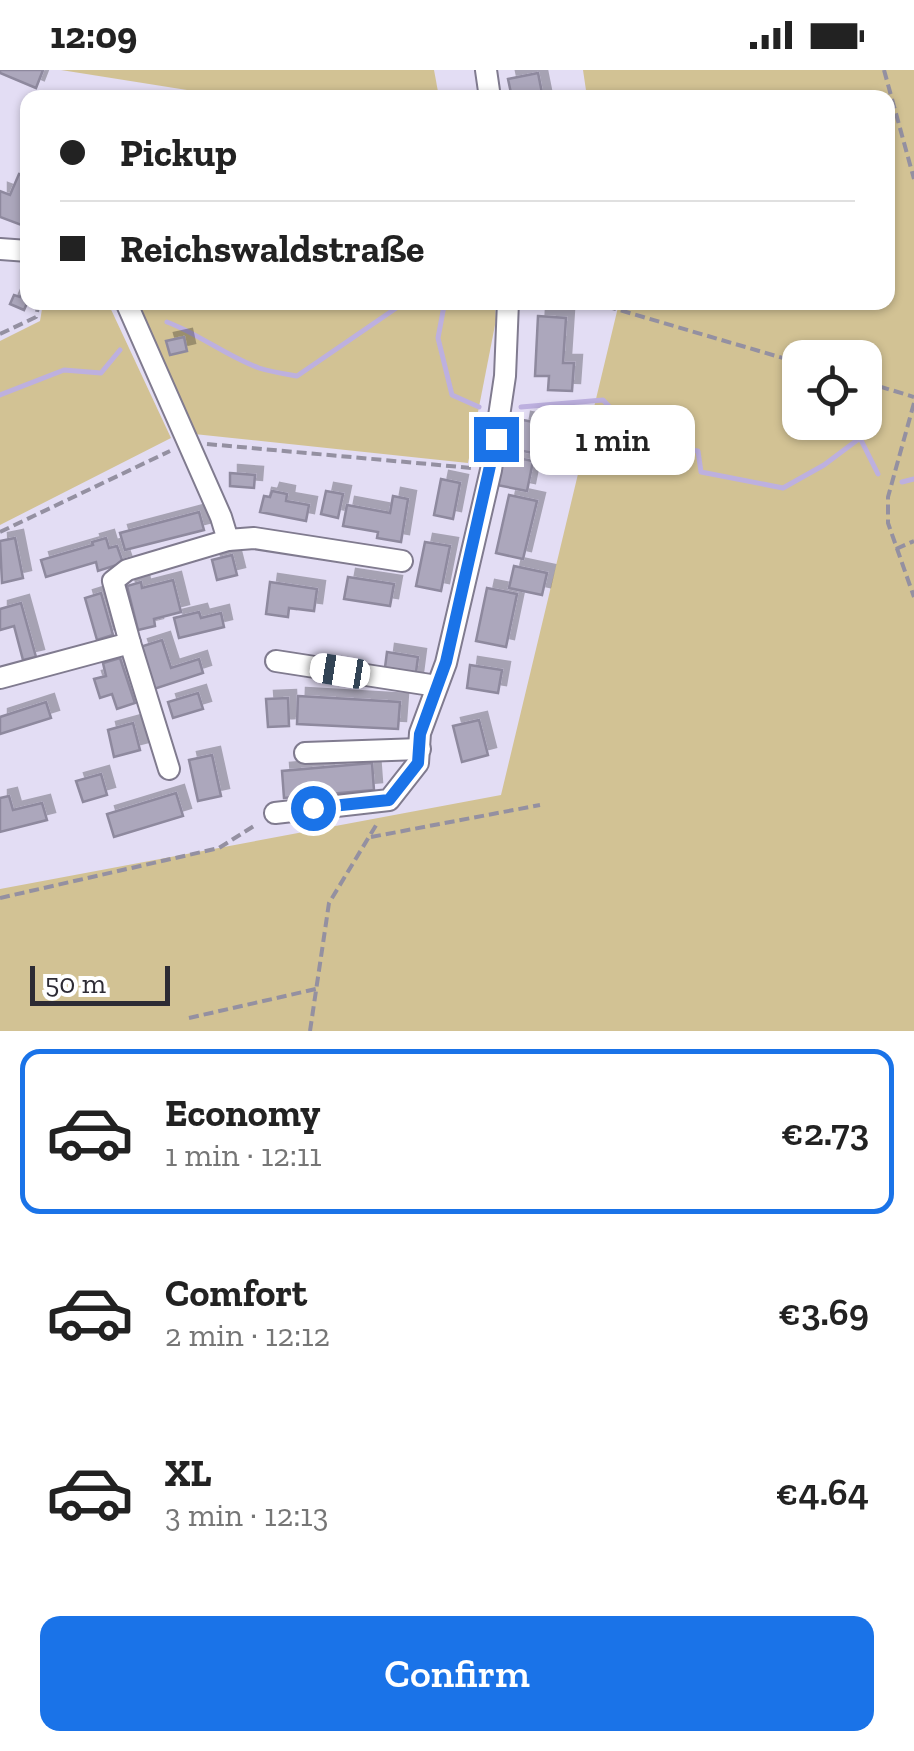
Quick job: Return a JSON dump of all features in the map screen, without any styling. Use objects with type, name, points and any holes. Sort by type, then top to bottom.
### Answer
[{"type":"street","points":[[130,310],[228,540]]},
{"type":"street","points":[[274,813],[389,800],[419,756],[420,734],[446,662],[491,470],[505,376],[508,310]]},
{"type":"street","points":[[169,769],[113,581],[128,570],[228,540],[254,538],[402,561]]},
{"type":"street","points":[[0,678],[130,644]]},
{"type":"street","points":[[276,661],[437,686]]},
{"type":"street","points":[[305,753],[419,756]]},
{"type":"path","points":[[895,110],[914,179]]},
{"type":"path","points":[[0,334],[36,317],[37,310]]},
{"type":"path","points":[[619,310],[782,358]]},
{"type":"path","points":[[882,388],[914,400],[888,497],[888,523],[914,597]]},
{"type":"path","points":[[0,532],[188,442],[491,470]]},
{"type":"path","points":[[896,550],[914,540]]},
{"type":"path","points":[[310,1031],[329,903],[371,837],[389,800]]},
{"type":"path","points":[[371,837],[540,806]]},
{"type":"path","points":[[0,898],[220,848],[274,813]]},
{"type":"path","points":[[189,1018],[316,989]]},
{"type":"shaded area","points":[[61,70],[434,70],[438,90],[187,90]]},
{"type":"shaded area","points":[[583,70],[914,70],[914,1031],[0,1031],[0,889],[501,795],[617,310],[895,310],[895,90],[586,90]]},
{"type":"shaded area","points":[[42,310],[111,310],[171,438],[0,525],[0,341],[40,321]]},
{"type":"shaded area","points":[[142,310],[495,310],[468,463],[194,434]]},
{"type":"building","points":[[0,70],[43,70],[36,88]]},
{"type":"building","points":[[538,73],[541,90],[510,90],[508,79]]},
{"type":"building","points":[[20,174],[20,224],[0,217],[0,191],[10,195]]},
{"type":"building","points":[[14,295],[20,297],[20,308],[10,304]]},
{"type":"building","points":[[538,316],[566,318],[563,363],[574,363],[572,391],[548,390],[549,376],[535,376]]},
{"type":"building","points":[[184,337],[187,351],[170,355],[166,341]]},
{"type":"building","points":[[523,420],[554,426],[548,456],[518,450]]},
{"type":"building","points":[[502,455],[533,461],[527,491],[497,485]]},
{"type":"building","points":[[230,473],[255,475],[254,488],[230,486]]},
{"type":"building","points":[[441,479],[460,483],[453,519],[434,515]]},
{"type":"building","points":[[272,491],[287,494],[286,501],[309,505],[306,521],[260,512],[264,496],[270,497]]},
{"type":"building","points":[[326,491],[343,494],[338,518],[321,514]]},
{"type":"building","points":[[509,495],[537,501],[523,559],[496,553]]},
{"type":"building","points":[[393,496],[408,499],[401,542],[377,538],[378,532],[343,526],[347,505],[390,513]]},
{"type":"building","points":[[199,512],[204,530],[125,550],[120,533]]},
{"type":"building","points":[[15,538],[23,578],[2,583],[0,541]]},
{"type":"building","points":[[106,538],[109,548],[117,546],[123,563],[98,571],[96,562],[46,577],[41,560]]},
{"type":"building","points":[[425,542],[450,546],[441,591],[416,586]]},
{"type":"building","points":[[232,555],[237,575],[217,580],[212,560]]},
{"type":"building","points":[[514,566],[547,573],[542,595],[509,588]]},
{"type":"building","points":[[348,577],[394,584],[390,606],[344,599]]},
{"type":"building","points":[[173,580],[181,612],[154,619],[155,626],[138,630],[127,586],[141,582],[142,588]]},
{"type":"building","points":[[270,582],[317,589],[314,611],[289,608],[288,617],[266,614]]},
{"type":"building","points":[[487,588],[517,594],[506,647],[476,641]]},
{"type":"building","points":[[101,593],[113,635],[97,640],[85,598]]},
{"type":"building","points":[[21,603],[36,657],[23,660],[14,626],[0,630],[0,609]]},
{"type":"building","points":[[199,612],[201,618],[221,613],[224,627],[179,638],[174,618]]},
{"type":"building","points":[[162,640],[171,668],[199,659],[203,673],[154,689],[140,647]]},
{"type":"building","points":[[387,652],[418,657],[415,680],[384,675]]},
{"type":"building","points":[[120,658],[135,703],[117,709],[112,694],[100,698],[94,679],[106,676],[103,663]]},
{"type":"building","points":[[470,665],[502,670],[498,693],[467,688]]},
{"type":"building","points":[[198,693],[203,709],[173,718],[168,702]]},
{"type":"building","points":[[298,696],[400,702],[398,729],[297,724]]},
{"type":"building","points":[[288,698],[289,726],[268,727],[266,699]]},
{"type":"building","points":[[46,702],[51,718],[0,734],[0,717]]},
{"type":"building","points":[[479,720],[488,755],[462,762],[453,726]]},
{"type":"building","points":[[133,723],[140,750],[114,757],[108,730]]},
{"type":"building","points":[[212,755],[221,796],[198,801],[189,760]]},
{"type":"building","points":[[372,763],[374,790],[284,798],[282,771]]},
{"type":"building","points":[[101,774],[107,795],[83,802],[76,781]]},
{"type":"building","points":[[176,793],[183,816],[114,837],[107,814]]},
{"type":"building","points":[[9,796],[13,810],[42,803],[47,820],[0,832],[0,798]]},
{"type":"waterway","points":[[167,322],[247,363],[297,376],[393,310]]},
{"type":"waterway","points":[[443,310],[438,338],[452,395],[479,407]]},
{"type":"waterway","points":[[0,395],[64,370],[101,373],[120,350]]},
{"type":"waterway","points":[[521,407],[603,400],[644,443],[698,451],[701,472],[783,488],[824,465],[860,438],[878,474]]},
{"type":"waterway","points":[[902,482],[914,479]]},
{"type":"route","points":[[313,808],[389,800],[418,763],[420,734],[446,662],[496,439]]}]
